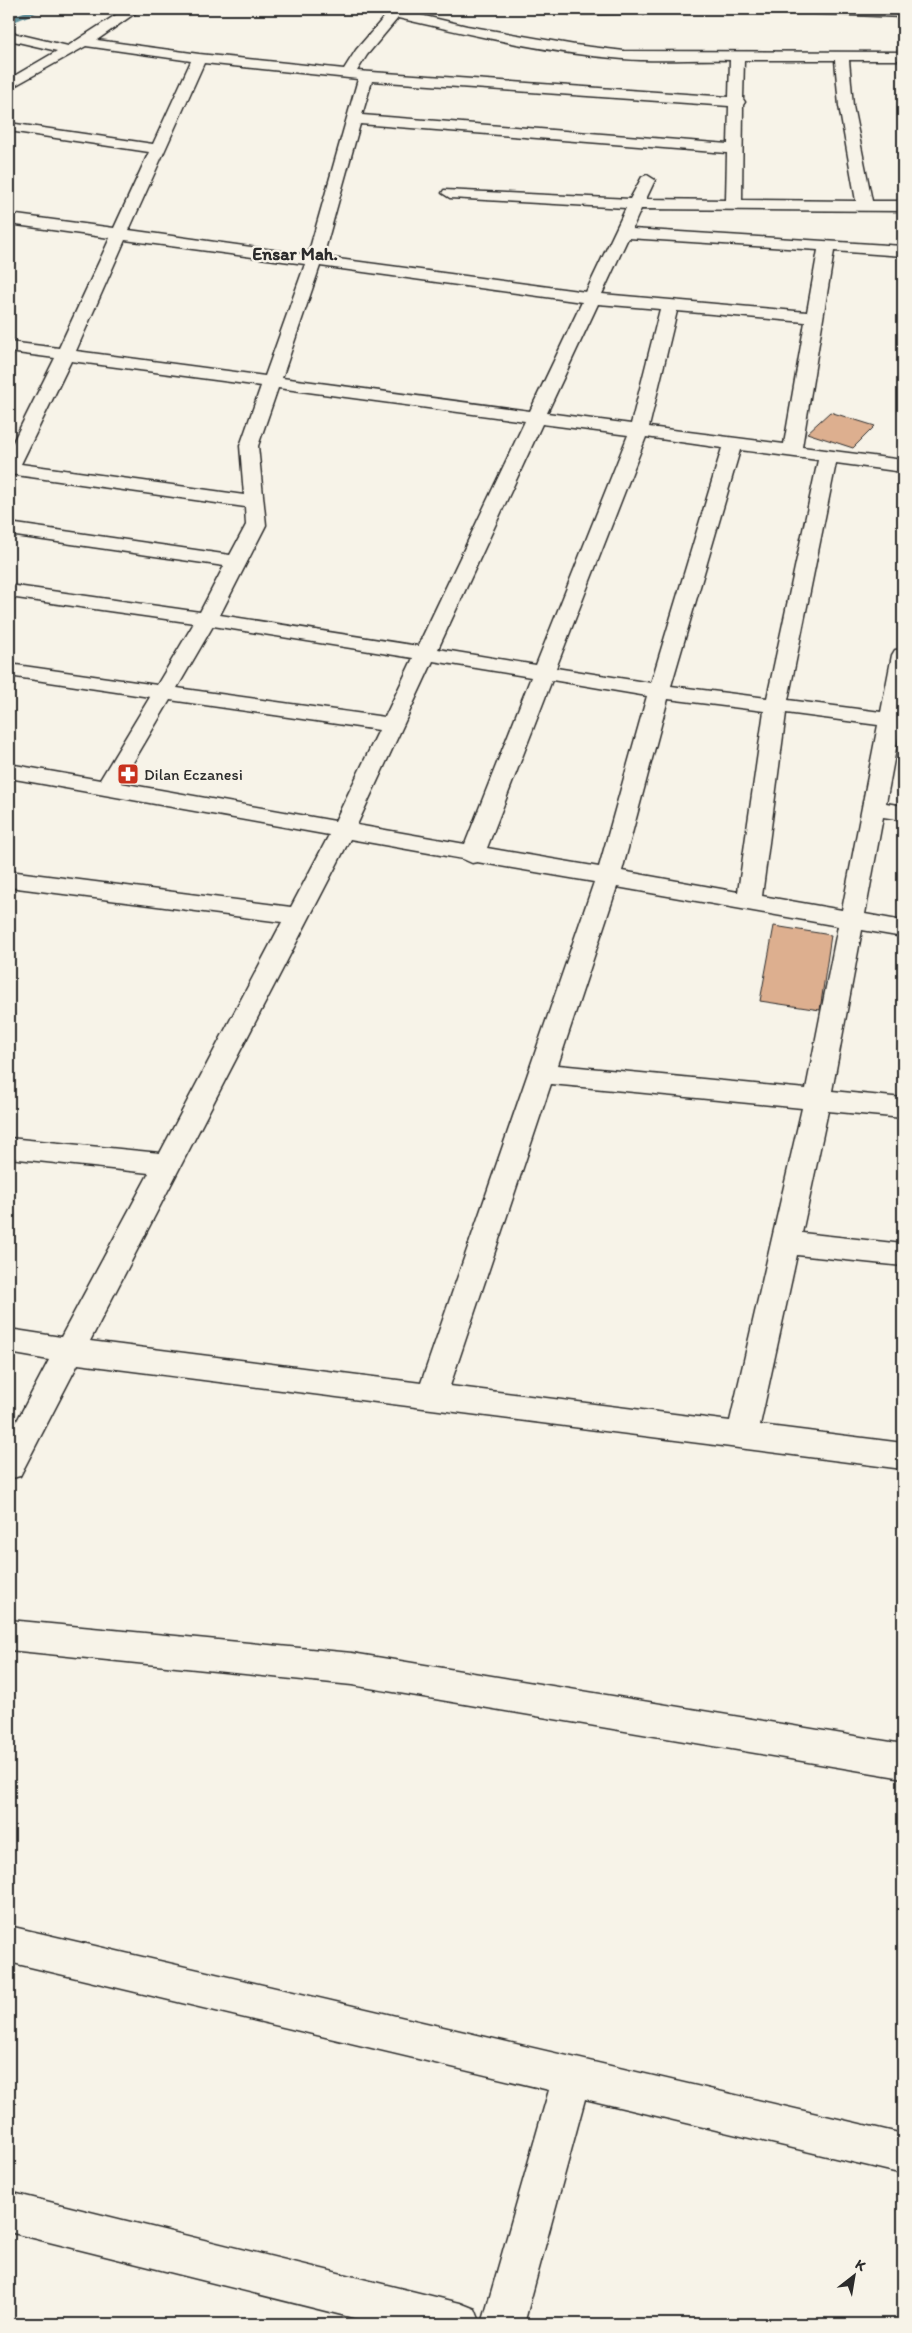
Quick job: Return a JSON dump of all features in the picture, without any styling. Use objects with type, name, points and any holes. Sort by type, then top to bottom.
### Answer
[{"type":"street","points":[[9,85],[84,42],[134,9]]},
{"type":"street","points":[[376,9],[548,44],[624,55],[903,56]]},
{"type":"street","points":[[548,44],[570,9],[686,9]]},
{"type":"street","points":[[800,9],[903,13]]},
{"type":"street","points":[[106,789],[207,619],[256,525],[249,446],[314,261],[354,119],[357,75],[361,53],[395,13]]},
{"type":"street","points":[[9,36],[69,50]]},
{"type":"street","points":[[84,42],[199,58],[357,75],[738,102]]},
{"type":"street","points":[[734,204],[738,102],[737,55]]},
{"type":"street","points":[[842,55],[846,106],[865,205]]},
{"type":"street","points":[[199,58],[65,355],[9,468],[254,502]]},
{"type":"street","points":[[354,119],[736,150]]},
{"type":"street","points":[[9,127],[158,149]]},
{"type":"street","points":[[9,1466],[342,832],[646,180]]},
{"type":"street","points":[[450,193],[636,204],[903,206]]},
{"type":"street","points":[[9,219],[592,298],[815,318]]},
{"type":"street","points":[[622,233],[903,251]]},
{"type":"street","points":[[792,451],[827,246]]},
{"type":"street","points":[[472,855],[638,431],[670,305]]},
{"type":"street","points":[[9,347],[903,466]]},
{"type":"street","points":[[432,1396],[608,878],[659,691],[733,444]]},
{"type":"street","points":[[749,903],[776,705],[828,456]]},
{"type":"street","points":[[9,529],[237,562]]},
{"type":"street","points":[[9,591],[207,619],[659,691],[897,720]]},
{"type":"street","points":[[742,1438],[816,1100],[873,808],[897,720],[903,655]]},
{"type":"street","points":[[9,670],[392,725]]},
{"type":"street","points":[[9,771],[342,832],[903,930]]},
{"type":"street","points":[[873,808],[903,812]]},
{"type":"street","points":[[9,879],[298,916]]},
{"type":"street","points":[[542,1073],[903,1108]]},
{"type":"street","points":[[9,1148],[168,1164]]},
{"type":"street","points":[[786,1242],[903,1255]]},
{"type":"street","points":[[9,1341],[69,1351],[432,1396],[742,1438],[903,1456]]},
{"type":"street","points":[[9,1636],[352,1669],[903,1761]]},
{"type":"street","points":[[9,1944],[903,2154]]},
{"type":"street","points":[[504,2324],[572,2076]]},
{"type":"street","points":[[9,2212],[460,2324]]},
{"type":"building","points":[[830,412],[875,426],[853,448],[807,433]]},
{"type":"building","points":[[774,926],[831,935],[820,1010],[760,1001]]},
{"type":"waterway","points":[[9,21],[38,9]]},
{"type":"place","name":"Dilan Eczanesi","points":[[128,774]]},
{"type":"district","name":"Ensar Mah.","points":[[295,254]]}]
